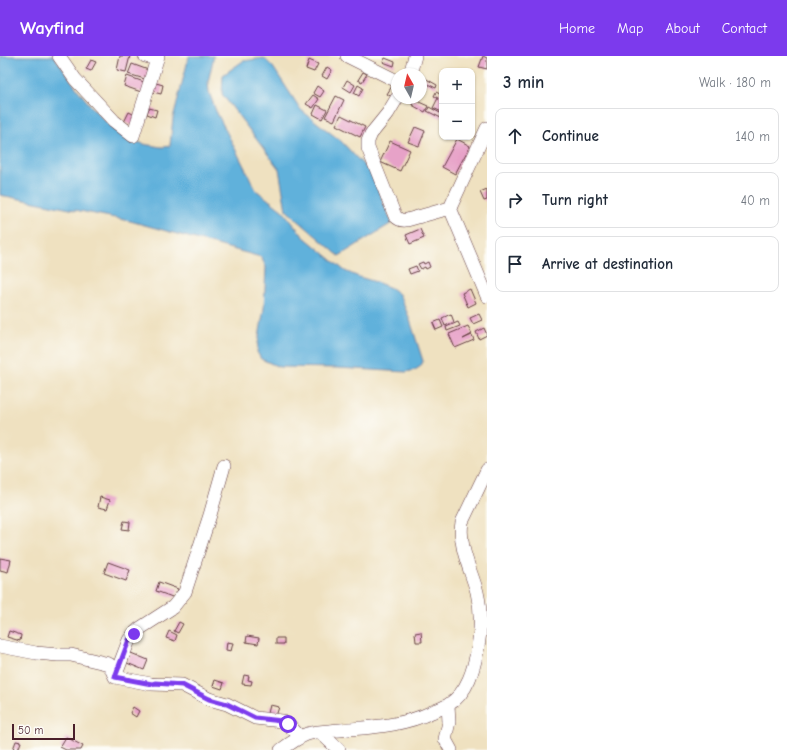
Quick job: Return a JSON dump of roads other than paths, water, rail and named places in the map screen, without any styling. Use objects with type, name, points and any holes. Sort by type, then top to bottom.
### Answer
[{"type":"street","points":[[59,56],[75,79],[114,121],[132,136],[134,135],[154,57]]},
{"type":"street","points":[[347,56],[391,78]]},
{"type":"street","points":[[412,68],[415,56]]},
{"type":"street","points":[[394,104],[370,134],[368,148],[395,216],[402,221],[450,208]]},
{"type":"street","points":[[487,128],[450,208],[487,296]]},
{"type":"street","points":[[115,677],[129,640],[140,629],[173,606],[185,592],[210,516],[224,466]]},
{"type":"street","points":[[281,750],[300,737],[313,732],[406,722],[420,718],[448,705],[461,693],[468,682],[478,647],[480,624],[478,600],[461,540],[461,528],[462,522],[487,470]]},
{"type":"street","points":[[0,646],[58,656],[71,655],[109,664],[115,677]]},
{"type":"street","points":[[115,677],[152,684],[182,685],[209,699],[227,704],[255,718],[282,721],[288,724],[300,737]]},
{"type":"street","points":[[448,705],[449,722],[445,739],[451,750]]},
{"type":"street","points":[[320,732],[339,750]]},
{"type":"water","points":[[0,56],[54,56],[85,98],[110,125],[124,135],[139,142],[166,147],[170,145],[173,118],[189,56],[214,56],[208,82],[209,92],[216,111],[256,190],[283,211],[303,236],[345,271],[391,288],[399,294],[409,317],[423,361],[421,366],[415,370],[406,372],[338,368],[279,367],[261,359],[257,352],[264,308],[266,267],[261,257],[130,221],[0,195]]},
{"type":"water","points":[[264,58],[273,67],[301,110],[341,141],[371,173],[392,223],[339,256],[286,210],[279,169],[222,94],[223,75],[243,61]]}]
